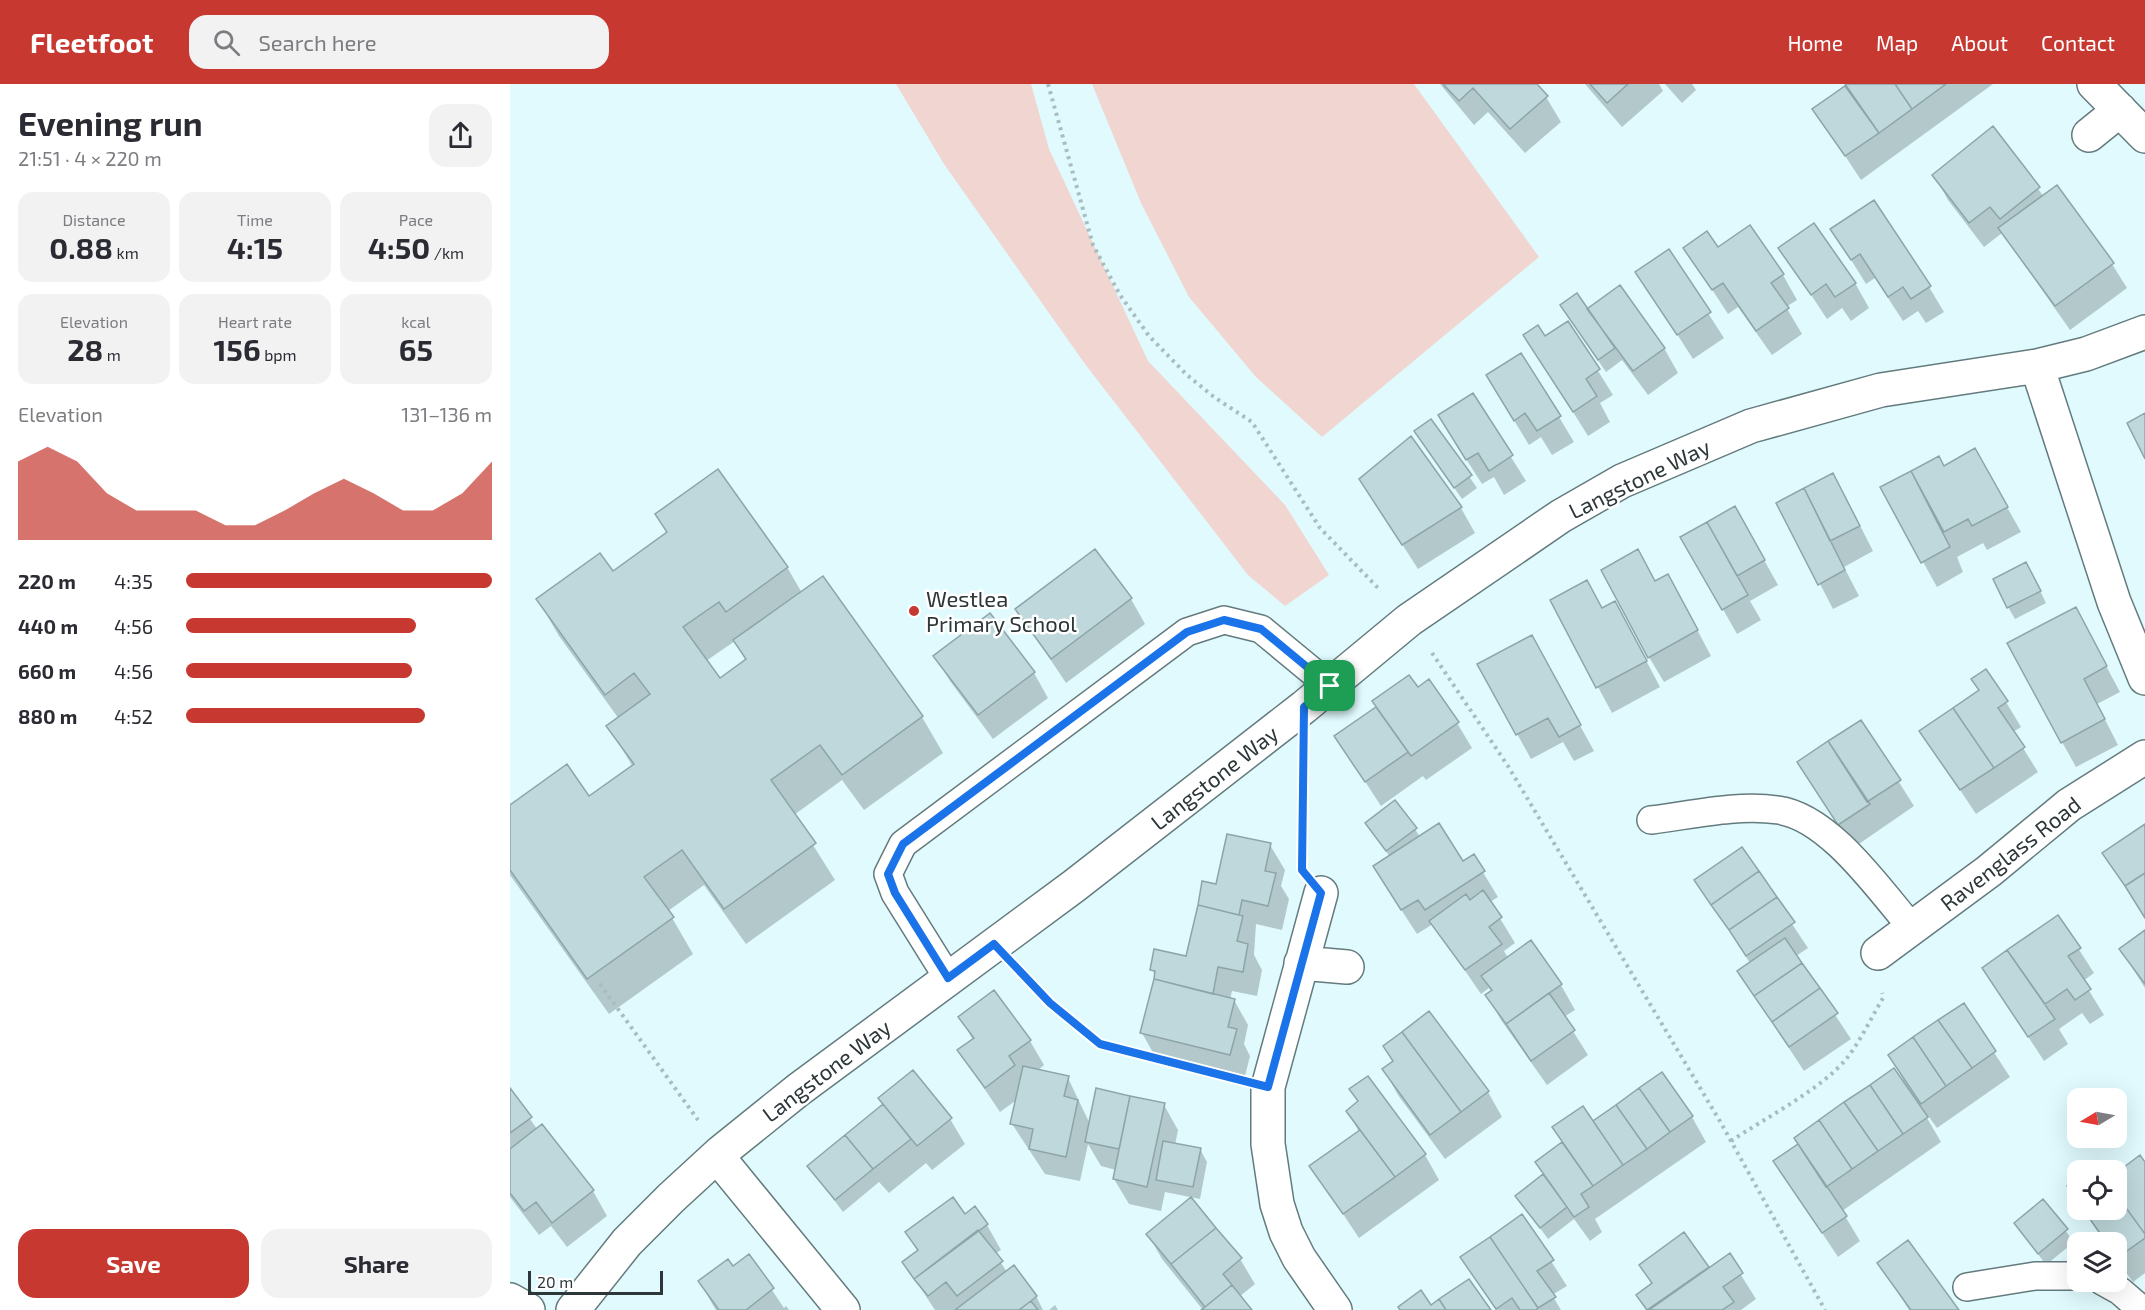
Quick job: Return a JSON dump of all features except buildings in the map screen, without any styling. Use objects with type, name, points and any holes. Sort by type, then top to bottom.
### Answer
[{"type":"street","points":[[2094,84],[2145,136]]},
{"type":"street","points":[[2089,135],[2120,110]]},
{"type":"street","name":"Langstone Way","points":[[573,1310],[627,1242],[719,1154],[806,1084],[1074,886],[1304,707],[1409,620],[1571,510],[1622,481],[1751,426],[1881,390],[2037,366],[2086,354],[2145,332]]},
{"type":"street","points":[[2037,366],[2111,592],[2145,678]]},
{"type":"street","name":"Ravenglass Road","points":[[1878,953],[1989,871],[2069,805],[2145,757]]},
{"type":"street","points":[[1321,893],[1300,963],[1268,1087],[1268,1144],[1277,1204],[1299,1258],[1335,1310]]},
{"type":"street","points":[[1300,963],[1347,968]]},
{"type":"street","points":[[719,1154],[843,1310]]},
{"type":"street","points":[[510,1300],[528,1310]]},
{"type":"lane","points":[[948,978],[895,893],[888,874],[903,844],[1187,632],[1224,620],[1261,629],[1330,686]]},
{"type":"lane","points":[[1651,820],[1759,808],[1781,810],[1808,820],[1835,841],[1913,929]]},
{"type":"lane","points":[[1966,1287],[2035,1276],[2067,1276]]},
{"type":"lane","points":[[2121,1292],[2142,1310]]},
{"type":"path","points":[[1048,84],[1093,245],[1120,295],[1149,336],[1187,375],[1214,397],[1252,422],[1320,528],[1409,620],[1508,766],[1731,1141],[1825,1310]]},
{"type":"path","points":[[1304,707],[1302,870],[1321,893]]},
{"type":"path","points":[[994,944],[1050,1003],[1100,1044],[1268,1087]]},
{"type":"path","points":[[1731,1141],[1821,1082],[1847,1058],[1883,999],[1878,953]]},
{"type":"path","points":[[600,984],[719,1154]]},
{"type":"shaded area","points":[[896,84],[1031,84],[1049,149],[1148,361],[1285,505],[1329,575],[1285,606],[1248,575],[1085,364],[944,164]]},
{"type":"shaded area","points":[[1092,84],[1414,84],[1539,257],[1322,437],[1256,377],[1189,297],[1141,203]]},
{"type":"place","name":"Westlea Primary School","points":[[914,611]]},
{"type":"route","points":[[1224,620],[1261,629],[1330,686],[1304,707],[1302,870],[1321,893],[1300,963],[1286,1025],[1268,1087],[1100,1044],[1089,1038],[1050,1003],[994,944],[948,978],[895,893],[888,874],[903,844],[1187,632],[1224,620]]}]
